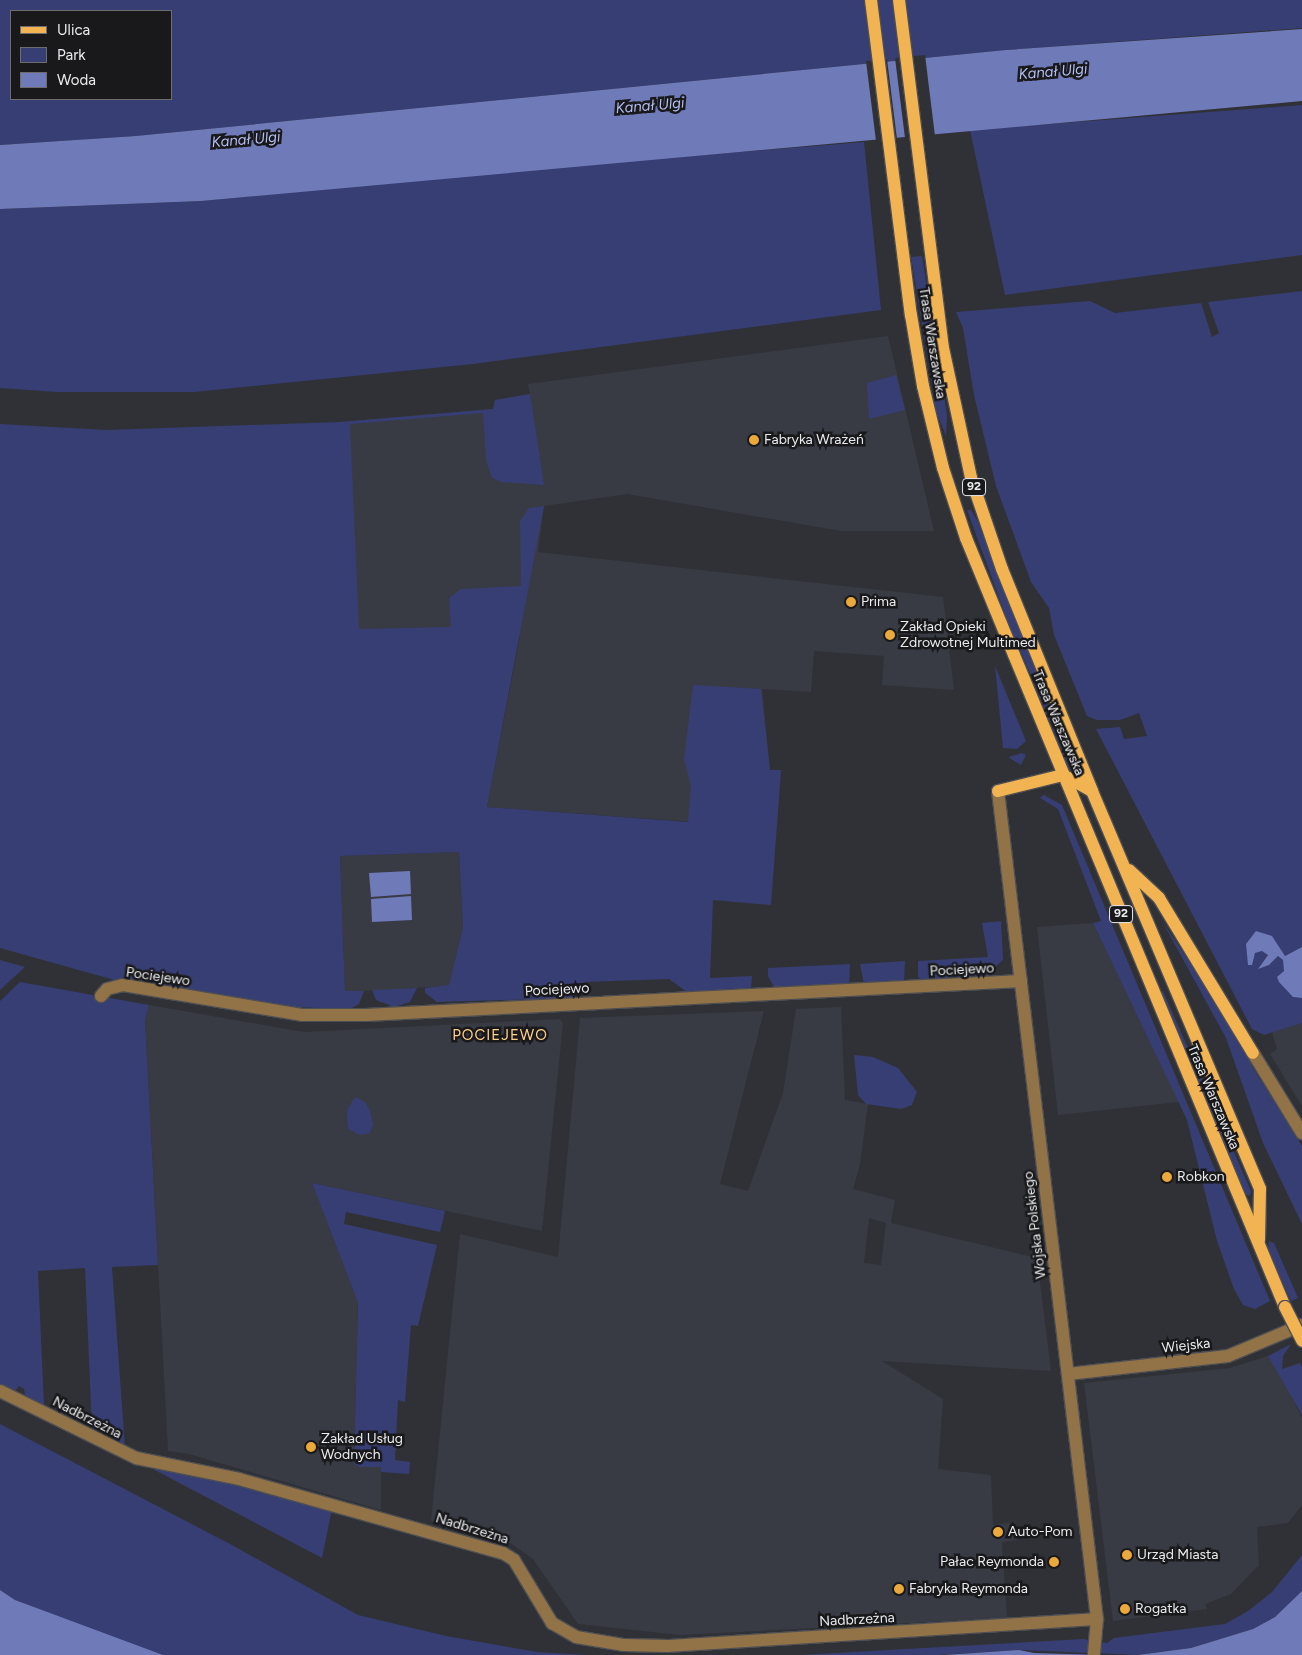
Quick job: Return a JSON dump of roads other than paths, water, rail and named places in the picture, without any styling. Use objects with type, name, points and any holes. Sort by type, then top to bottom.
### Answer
[{"type":"main road","name":"Trasa Warszawska","points":[[871,0],[903,257],[920,374],[942,468],[966,538],[1259,1247],[1302,1341]]},
{"type":"main road","name":"Trasa Warszawska","points":[[899,0],[930,254],[951,396],[972,478],[1002,569],[1092,791],[1260,1189],[1259,1247]]},
{"type":"main road","points":[[998,791],[1064,775],[1092,791]]},
{"type":"main road","points":[[1126,868],[1159,898],[1252,1053]]},
{"type":"street","name":"Wojska Polskiego","points":[[998,791],[1098,1619],[1094,1655]]},
{"type":"street","name":"Pociejewo","points":[[101,996],[107,989],[123,985],[302,1015],[366,1015],[1021,981]]},
{"type":"street","points":[[1252,1053],[1302,1134]]},
{"type":"street","name":"Wiejska","points":[[1068,1374],[1228,1356],[1302,1325]]},
{"type":"street","name":"Nadbrzeżna","points":[[0,1391],[136,1458],[239,1479],[503,1553],[514,1560],[552,1623],[576,1637],[624,1645],[668,1646],[1098,1619]]},
{"type":"water","name":"Kanał Ulgi","points":[[1302,29],[1302,101],[201,201],[0,209],[0,145],[136,136],[1006,50]]},
{"type":"water","points":[[410,871],[411,894],[371,897],[369,873]]},
{"type":"water","points":[[411,896],[412,920],[372,922],[371,899]]},
{"type":"water","points":[[1256,931],[1272,936],[1285,956],[1302,947],[1302,998],[1293,997],[1279,982],[1277,977],[1284,971],[1283,960],[1278,956],[1269,965],[1258,969],[1268,955],[1262,951],[1255,953],[1252,965],[1248,965],[1246,944]]},
{"type":"water","points":[[0,1590],[15,1600],[163,1655],[0,1655]]},
{"type":"water","points":[[1302,1591],[1302,1655],[1138,1655],[1191,1648],[1253,1629],[1275,1617]]},
{"type":"water","points":[[1019,1650],[1034,1653],[1100,1655],[944,1655]]},
{"type":"place","name":"Fabryka Wrażeń","points":[[754,440]]},
{"type":"place","name":"Prima","points":[[851,602]]},
{"type":"place","name":"Zakład Opieki Zdrowotnej Multimed","points":[[890,635]]},
{"type":"place","name":"Robkon","points":[[1167,1177]]},
{"type":"place","name":"Zakład Usług Wodnych","points":[[311,1447]]},
{"type":"place","name":"Auto-Pom","points":[[998,1532]]},
{"type":"place","name":"Urząd Miasta","points":[[1127,1555]]},
{"type":"place","name":"Pałac Reymonda","points":[[1054,1562]]},
{"type":"place","name":"Fabryka Reymonda","points":[[899,1589]]},
{"type":"place","name":"Rogatka","points":[[1125,1609]]},
{"type":"district","name":"POCIEJEWO","points":[[500,1036]]}]
